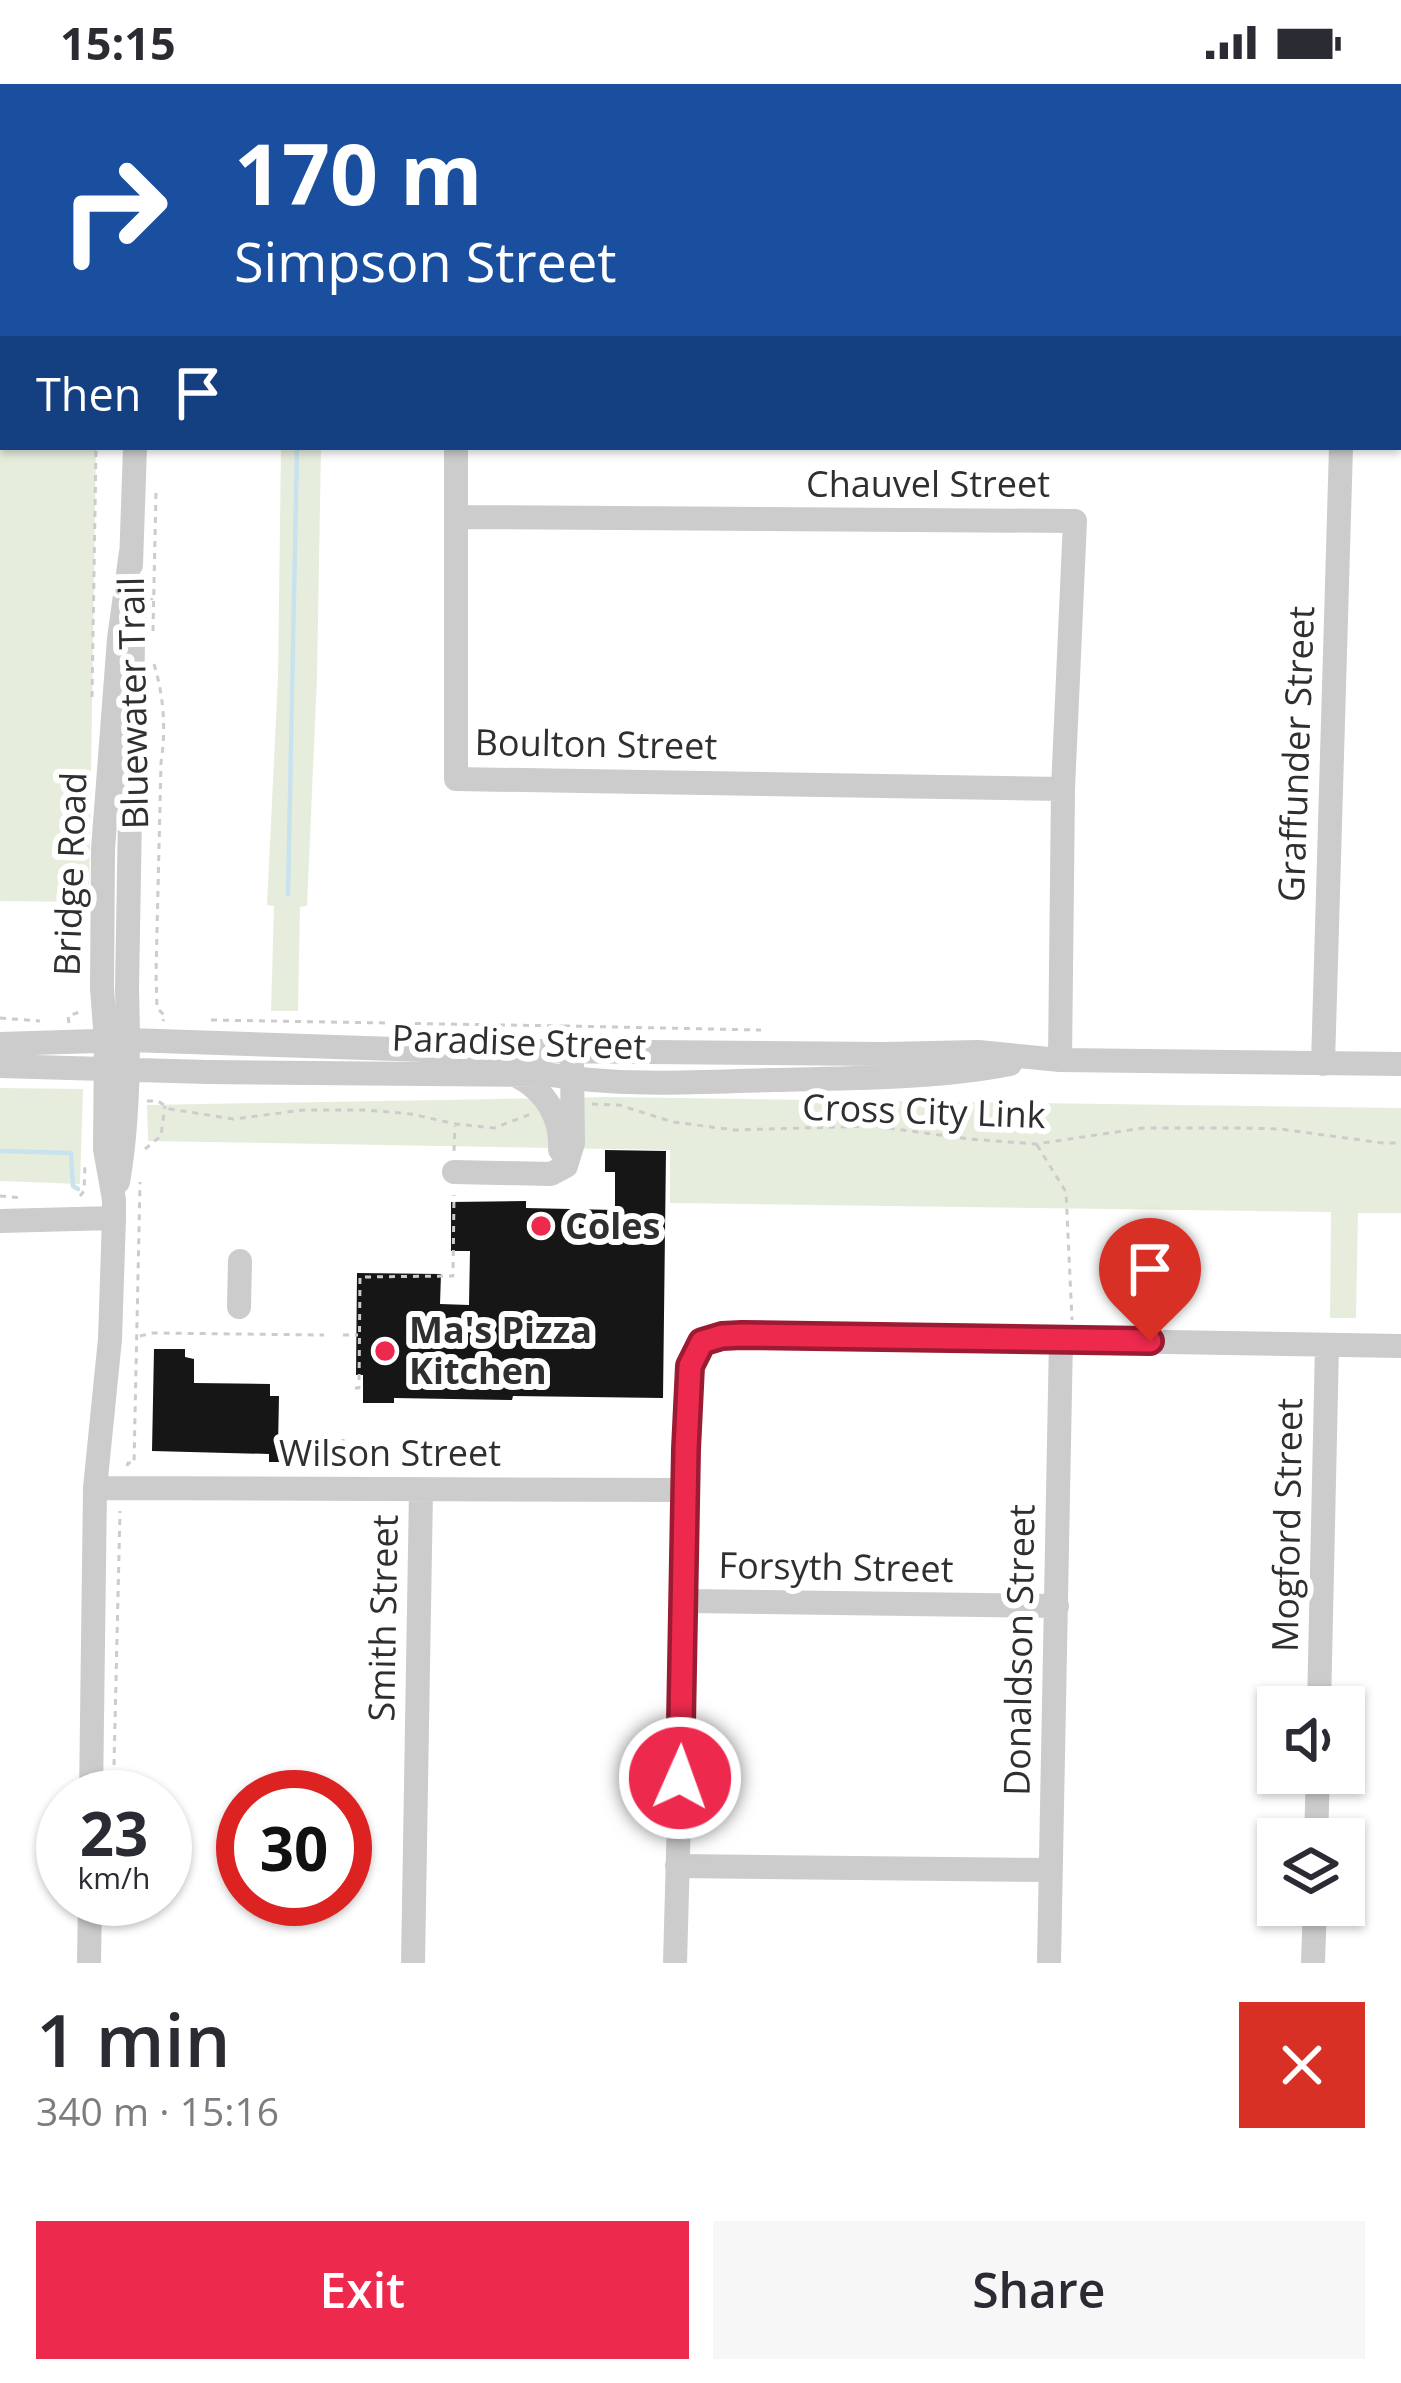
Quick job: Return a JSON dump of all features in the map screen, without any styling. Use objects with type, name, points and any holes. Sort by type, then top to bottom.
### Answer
[{"type":"street","name":"Bridge Road","points":[[92,1770],[95,1487],[110,1339],[114,1209],[105,1149],[117,1041],[102,988],[103,849],[119,640],[131,552],[135,450]]},
{"type":"street","name":"Boulton Street","points":[[456,450],[456,779],[1064,789]]},
{"type":"street","name":"Graffunder Street","points":[[1323,1064],[1340,450]]},
{"type":"street","name":"Chauvel Street","points":[[456,517],[1075,521],[1047,1060]]},
{"type":"street","name":"Paradise Street","points":[[0,1044],[117,1041],[401,1050],[566,1037],[885,1054],[979,1052],[1047,1060],[1401,1064]]},
{"type":"street","points":[[454,1168],[546,1174],[561,1170],[572,1153],[572,1079],[566,1037]]},
{"type":"street","name":"Paradise Street","points":[[0,1066],[515,1075],[599,1083],[981,1070],[1047,1060]]},
{"type":"street","points":[[515,1075],[539,1089],[559,1130],[558,1160],[546,1174]]},
{"type":"street","points":[[0,1221],[114,1209]]},
{"type":"street","points":[[239,1307],[240,1261]]},
{"type":"street","points":[[675,1963],[685,1601],[683,1490],[690,1366],[702,1342],[742,1335],[1401,1346]]},
{"type":"street","name":"Donaldson Street","points":[[1049,1963],[1061,1340]]},
{"type":"street","name":"Mogford Street","points":[[1319,1686],[1327,1345]]},
{"type":"street","name":"Wilson Street","points":[[95,1487],[683,1490]]},
{"type":"street","name":"Smith Street","points":[[413,1963],[421,1490]]},
{"type":"street","name":"Forsyth Street","points":[[685,1601],[1058,1606]]},
{"type":"street","points":[[677,1866],[1050,1870]]},
{"type":"street","points":[[89,1963],[90,1926]]},
{"type":"street","points":[[1313,1963],[1314,1926]]},
{"type":"path","name":"Bluewater Trail","points":[[153,635],[156,495]]},
{"type":"path","name":"Bluewater Trail","points":[[152,658],[162,691],[165,734],[153,989],[157,1008],[168,1018],[163,1026]]},
{"type":"path","points":[[60,1020],[79,1013],[85,1005]]},
{"type":"path","points":[[68,1016],[69,1026]]},
{"type":"path","points":[[0,1018],[51,1021]]},
{"type":"path","points":[[199,1020],[566,1037],[760,1030]]},
{"type":"path","points":[[142,1156],[161,1136],[162,1088]]},
{"type":"path","points":[[140,1101],[245,1119],[304,1110],[366,1110],[494,1128],[533,1113]]},
{"type":"path","name":"Cross City Link","points":[[590,1104],[619,1105],[673,1122],[714,1128],[873,1126],[1036,1144],[1118,1130],[1183,1127],[1280,1129],[1401,1143]]},
{"type":"path","points":[[356,1388],[360,1277],[453,1276],[454,1124]]},
{"type":"path","points":[[1036,1144],[1066,1192],[1072,1319],[1061,1340]]},
{"type":"path","points":[[127,1470],[128,1463],[134,1463],[141,1164]]},
{"type":"path","points":[[137,1336],[324,1335]]},
{"type":"path","points":[[343,1335],[359,1335]]},
{"type":"path","points":[[343,1439],[343,1465]]},
{"type":"path","points":[[114,1770],[121,1502]]},
{"type":"green space","points":[[0,450],[96,450],[89,902],[0,901]]},
{"type":"green space","points":[[281,450],[321,450],[317,678],[307,906],[300,907],[298,1011],[271,1011],[274,906],[267,905],[278,677]]},
{"type":"green space","points":[[0,1088],[83,1089],[80,1184],[0,1181]]},
{"type":"green space","points":[[607,1097],[1401,1108],[1401,1213],[1358,1213],[1356,1318],[1330,1318],[1331,1212],[670,1203],[670,1150],[148,1141],[147,1105]]},
{"type":"building","points":[[605,1150],[666,1151],[663,1398],[513,1396],[512,1400],[394,1398],[394,1403],[363,1403],[363,1375],[356,1375],[357,1273],[441,1274],[440,1304],[469,1305],[470,1251],[451,1251],[451,1202],[526,1201],[526,1208],[615,1210],[615,1172],[605,1172]]},
{"type":"building","points":[[154,1349],[185,1349],[185,1357],[194,1359],[194,1383],[270,1384],[270,1396],[279,1396],[278,1447],[288,1448],[288,1462],[269,1462],[269,1454],[152,1451]]},
{"type":"waterway","points":[[288,894],[297,450]]},
{"type":"waterway","points":[[0,1151],[71,1153],[73,1186],[78,1189]]},
{"type":"place","name":"Coles","points":[[541,1226]]},
{"type":"place","name":"Ma's Pizza Kitchen","points":[[385,1351]]},
{"type":"route","points":[[680,1778],[683,1490],[690,1366],[702,1342],[742,1335],[1150,1341]]}]
